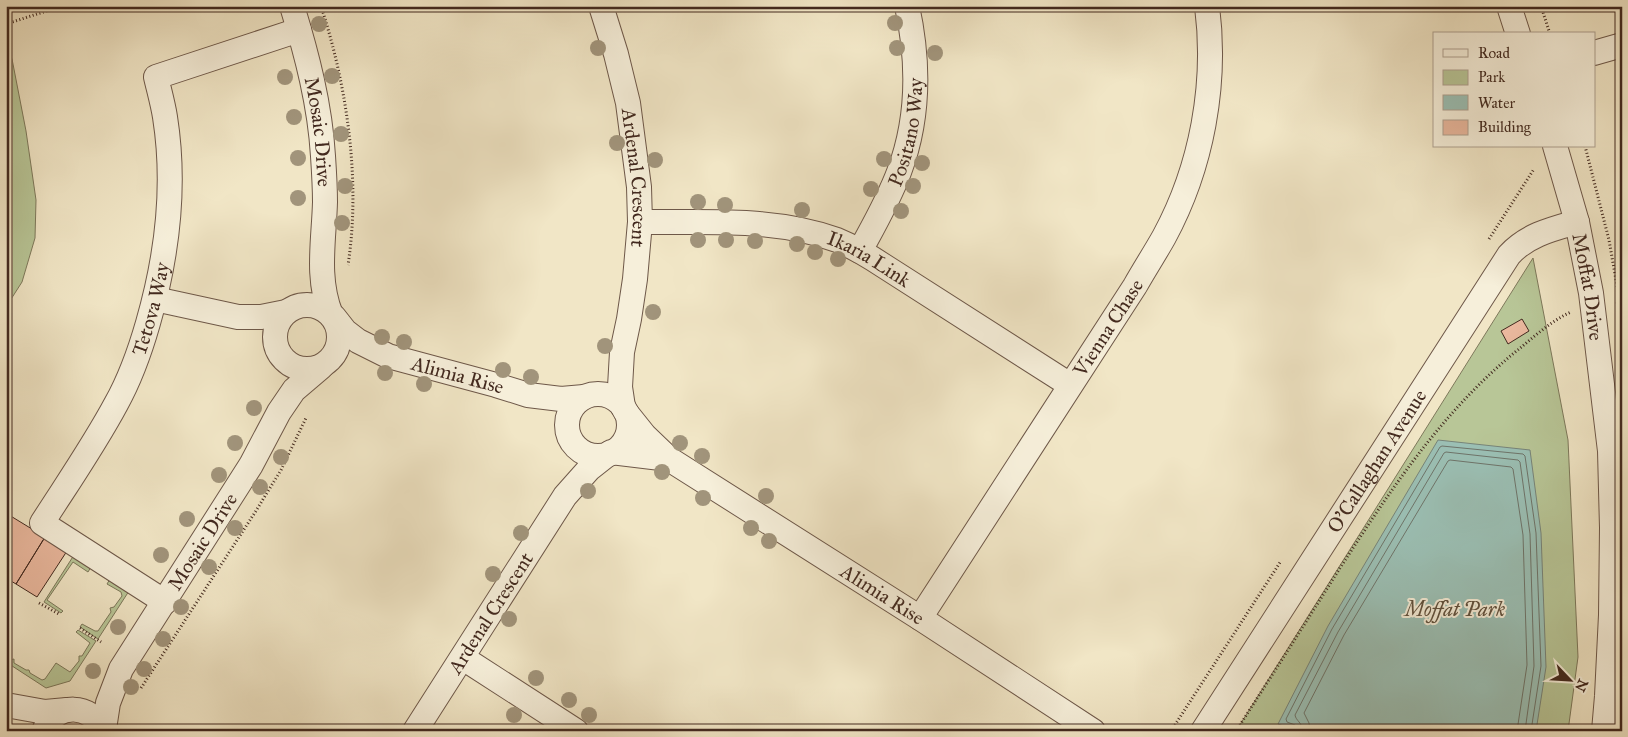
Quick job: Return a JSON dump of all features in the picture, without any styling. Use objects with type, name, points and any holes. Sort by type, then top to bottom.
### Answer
[{"type":"street","name":"Mosaic Drive","points":[[292,6],[317,101],[323,153],[325,201],[321,259],[326,302],[332,316]]},
{"type":"street","name":"Ardenal Crescent","points":[[602,6],[628,103],[639,187],[640,222],[635,279],[622,352],[620,387],[624,409]]},
{"type":"street","name":"Positano Way","points":[[860,251],[899,172],[913,117],[916,84],[915,54],[907,6]]},
{"type":"street","name":"Vienna Chase","points":[[920,618],[1135,286],[1165,236],[1181,202],[1194,163],[1204,122],[1210,75],[1207,6]]},
{"type":"street","points":[[1509,6],[1517,32]]},
{"type":"street","name":"Tetova Way","points":[[165,602],[42,523],[117,403],[131,373],[155,299],[168,224],[170,188],[169,150],[165,117],[156,77],[299,30]]},
{"type":"street","points":[[1596,53],[1622,45]]},
{"type":"street","name":"Moffat Drive","points":[[1556,148],[1577,222],[1616,450],[1612,528],[1612,615],[1604,731]]},
{"type":"street","name":"Ikaria Link","points":[[640,222],[748,223],[784,226],[837,240],[860,251],[1070,385]]},
{"type":"street","name":"O'Callaghan Avenue","points":[[1203,731],[1509,255],[1518,245],[1528,239],[1545,231],[1577,222]]},
{"type":"street","name":"Mosaic Drive","points":[[289,311],[306,291],[321,259]]},
{"type":"street","points":[[155,299],[238,317],[261,316],[289,311],[301,305],[312,305],[323,308],[332,316],[338,327],[339,342],[333,357],[323,366],[310,370],[299,369],[289,364],[278,349],[258,329],[238,317]]},
{"type":"street","points":[[278,349],[277,325],[289,311]]},
{"type":"street","name":"Alimia Rise","points":[[332,316],[345,332],[358,342],[388,356],[528,395],[561,399],[586,397]]},
{"type":"street","name":"Mosaic Drive","points":[[278,349],[283,378],[279,412]]},
{"type":"street","name":"Ardenal Crescent","points":[[586,397],[603,382],[622,352]]},
{"type":"street","name":"Alimia Rise","points":[[323,366],[349,357],[388,356]]},
{"type":"street","name":"Mosaic Drive","points":[[104,730],[108,703],[122,669],[252,466],[279,412],[294,390],[323,366]]},
{"type":"street","points":[[598,394],[607,396],[616,400],[624,409],[628,420],[628,430],[625,439],[619,447],[610,453],[598,456],[588,454],[580,450],[570,437],[567,421],[570,411],[576,403],[586,397],[598,394]]},
{"type":"street","name":"Alimia Rise","points":[[528,395],[554,415],[570,437]]},
{"type":"street","name":"Alimia Rise","points":[[624,409],[645,436],[669,458],[1093,731]]},
{"type":"street","name":"Ardenal Crescent","points":[[565,496],[570,437]]},
{"type":"street","name":"Ardenal Crescent","points":[[415,731],[565,496],[589,469],[610,453]]},
{"type":"street","name":"Alimia Rise","points":[[610,453],[669,458]]},
{"type":"street","points":[[463,658],[576,731]]},
{"type":"street","name":"Mosaic Drive","points":[[44,731],[50,720],[92,696],[122,669]]},
{"type":"street","points":[[6,705],[45,712],[82,710],[92,714],[104,730]]},
{"type":"street","points":[[6,705],[30,731]]},
{"type":"path","points":[[6,24],[62,6]]},
{"type":"path","points":[[1541,6],[1549,32]]},
{"type":"path","points":[[1236,731],[1377,511],[1415,457],[1455,409],[1496,367],[1557,319],[1574,310],[1620,303],[1609,240],[1586,148]]},
{"type":"path","points":[[39,603],[59,614]]},
{"type":"path","points":[[80,628],[101,642]]},
{"type":"green space","points":[[6,47],[12,59],[26,131],[36,200],[35,238],[22,282],[6,307]]},
{"type":"green space","name":"Moffat Park","points":[[1533,258],[1568,440],[1578,657],[1568,731],[1236,731]]},
{"type":"green space","points":[[74,555],[91,567],[88,572],[73,562],[47,600],[63,611],[61,613],[44,602]]},
{"type":"green space","points":[[110,579],[129,591],[98,639],[80,627],[82,624],[98,631],[111,612],[110,608],[114,607],[122,596],[121,592],[107,584]]},
{"type":"green space","points":[[78,630],[96,641],[70,681],[46,688],[6,662],[6,658],[14,659],[14,663],[29,670],[30,673],[42,680],[45,679],[56,663],[70,672],[79,661],[79,656],[82,656],[90,643],[76,632]]},
{"type":"water","name":"Moffat Park","points":[[1438,440],[1530,450],[1541,533],[1546,667],[1536,731],[1298,731],[1278,724],[1328,626]]},
{"type":"building","points":[[1522,319],[1529,331],[1508,344],[1501,331]]},
{"type":"building","points":[[9,515],[45,537],[16,584],[6,578],[6,519]]},
{"type":"building","points":[[45,537],[67,551],[37,597],[16,584]]}]
